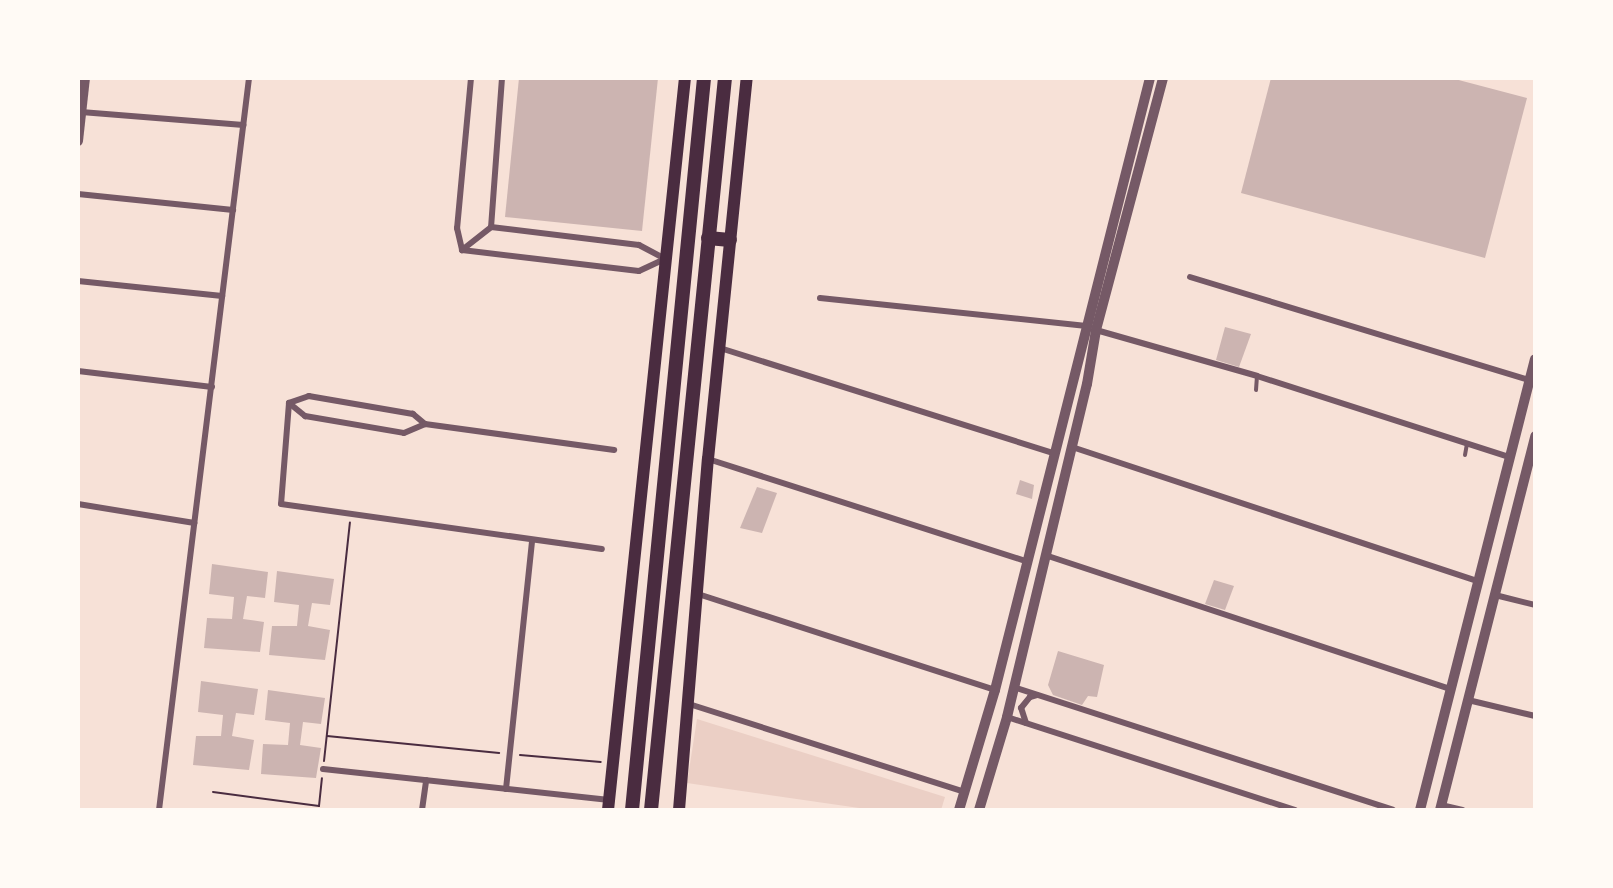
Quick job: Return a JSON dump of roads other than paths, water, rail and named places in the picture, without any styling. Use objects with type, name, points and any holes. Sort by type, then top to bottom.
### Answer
[{"type":"main road","points":[[608,805],[685,78]]},
{"type":"main road","points":[[632,810],[661,492],[704,78]]},
{"type":"main road","points":[[651,810],[725,78]]},
{"type":"main road","points":[[679,810],[708,459],[747,78]]},
{"type":"main road","points":[[708,238],[730,240]]},
{"type":"street","points":[[78,141],[85,78]]},
{"type":"street","points":[[159,810],[249,78]]},
{"type":"street","points":[[462,250],[458,228],[471,78]]},
{"type":"street","points":[[491,227],[502,78]]},
{"type":"street","points":[[979,810],[1007,717],[1072,447],[1092,385],[1091,328],[1130,153],[1150,78]]},
{"type":"street","points":[[959,810],[995,690],[1026,561],[1091,328],[1143,156],[1163,78]]},
{"type":"street","points":[[81,112],[243,125]]},
{"type":"street","points":[[1130,153],[1143,156]]},
{"type":"street","points":[[78,194],[233,210]]},
{"type":"street","points":[[462,250],[491,227],[639,245],[666,259]]},
{"type":"street","points":[[462,250],[639,271],[666,259]]},
{"type":"street","points":[[1190,277],[1529,380]]},
{"type":"street","points":[[78,281],[222,296]]},
{"type":"street","points":[[820,298],[1091,328],[1257,376],[1510,458]]},
{"type":"street","points":[[719,348],[1056,454]]},
{"type":"street","points":[[1420,810],[1535,359]]},
{"type":"street","points":[[78,371],[212,387]]},
{"type":"street","points":[[290,403],[309,396],[413,414],[425,424]]},
{"type":"street","points":[[290,403],[305,416],[404,433],[425,424],[614,450]]},
{"type":"street","points":[[290,403],[281,504],[602,549]]},
{"type":"street","points":[[1462,810],[1441,807],[1495,595],[1531,470],[1535,436]]},
{"type":"street","points":[[1072,447],[1478,581]]},
{"type":"street","points":[[708,459],[1026,561]]},
{"type":"street","points":[[78,504],[194,523]]},
{"type":"street","points":[[506,789],[532,541]]},
{"type":"street","points":[[1045,555],[1451,689]]},
{"type":"street","points":[[698,594],[995,690]]},
{"type":"street","points":[[1495,595],[1535,605]]},
{"type":"street","points":[[1009,632],[1026,636]]},
{"type":"street","points":[[1465,633],[1484,638]]},
{"type":"street","points":[[1013,687],[1393,810]]},
{"type":"street","points":[[1026,723],[1021,708],[1030,697],[1038,695]]},
{"type":"street","points":[[1468,700],[1535,716]]},
{"type":"street","points":[[688,704],[965,792]]},
{"type":"street","points":[[1007,717],[1295,810]]},
{"type":"street","points":[[323,769],[506,789],[608,805]]},
{"type":"street","points":[[422,810],[426,780]]},
{"type":"lane","points":[[1256,390],[1257,376]]},
{"type":"lane","points":[[1465,455],[1467,444]]}]
